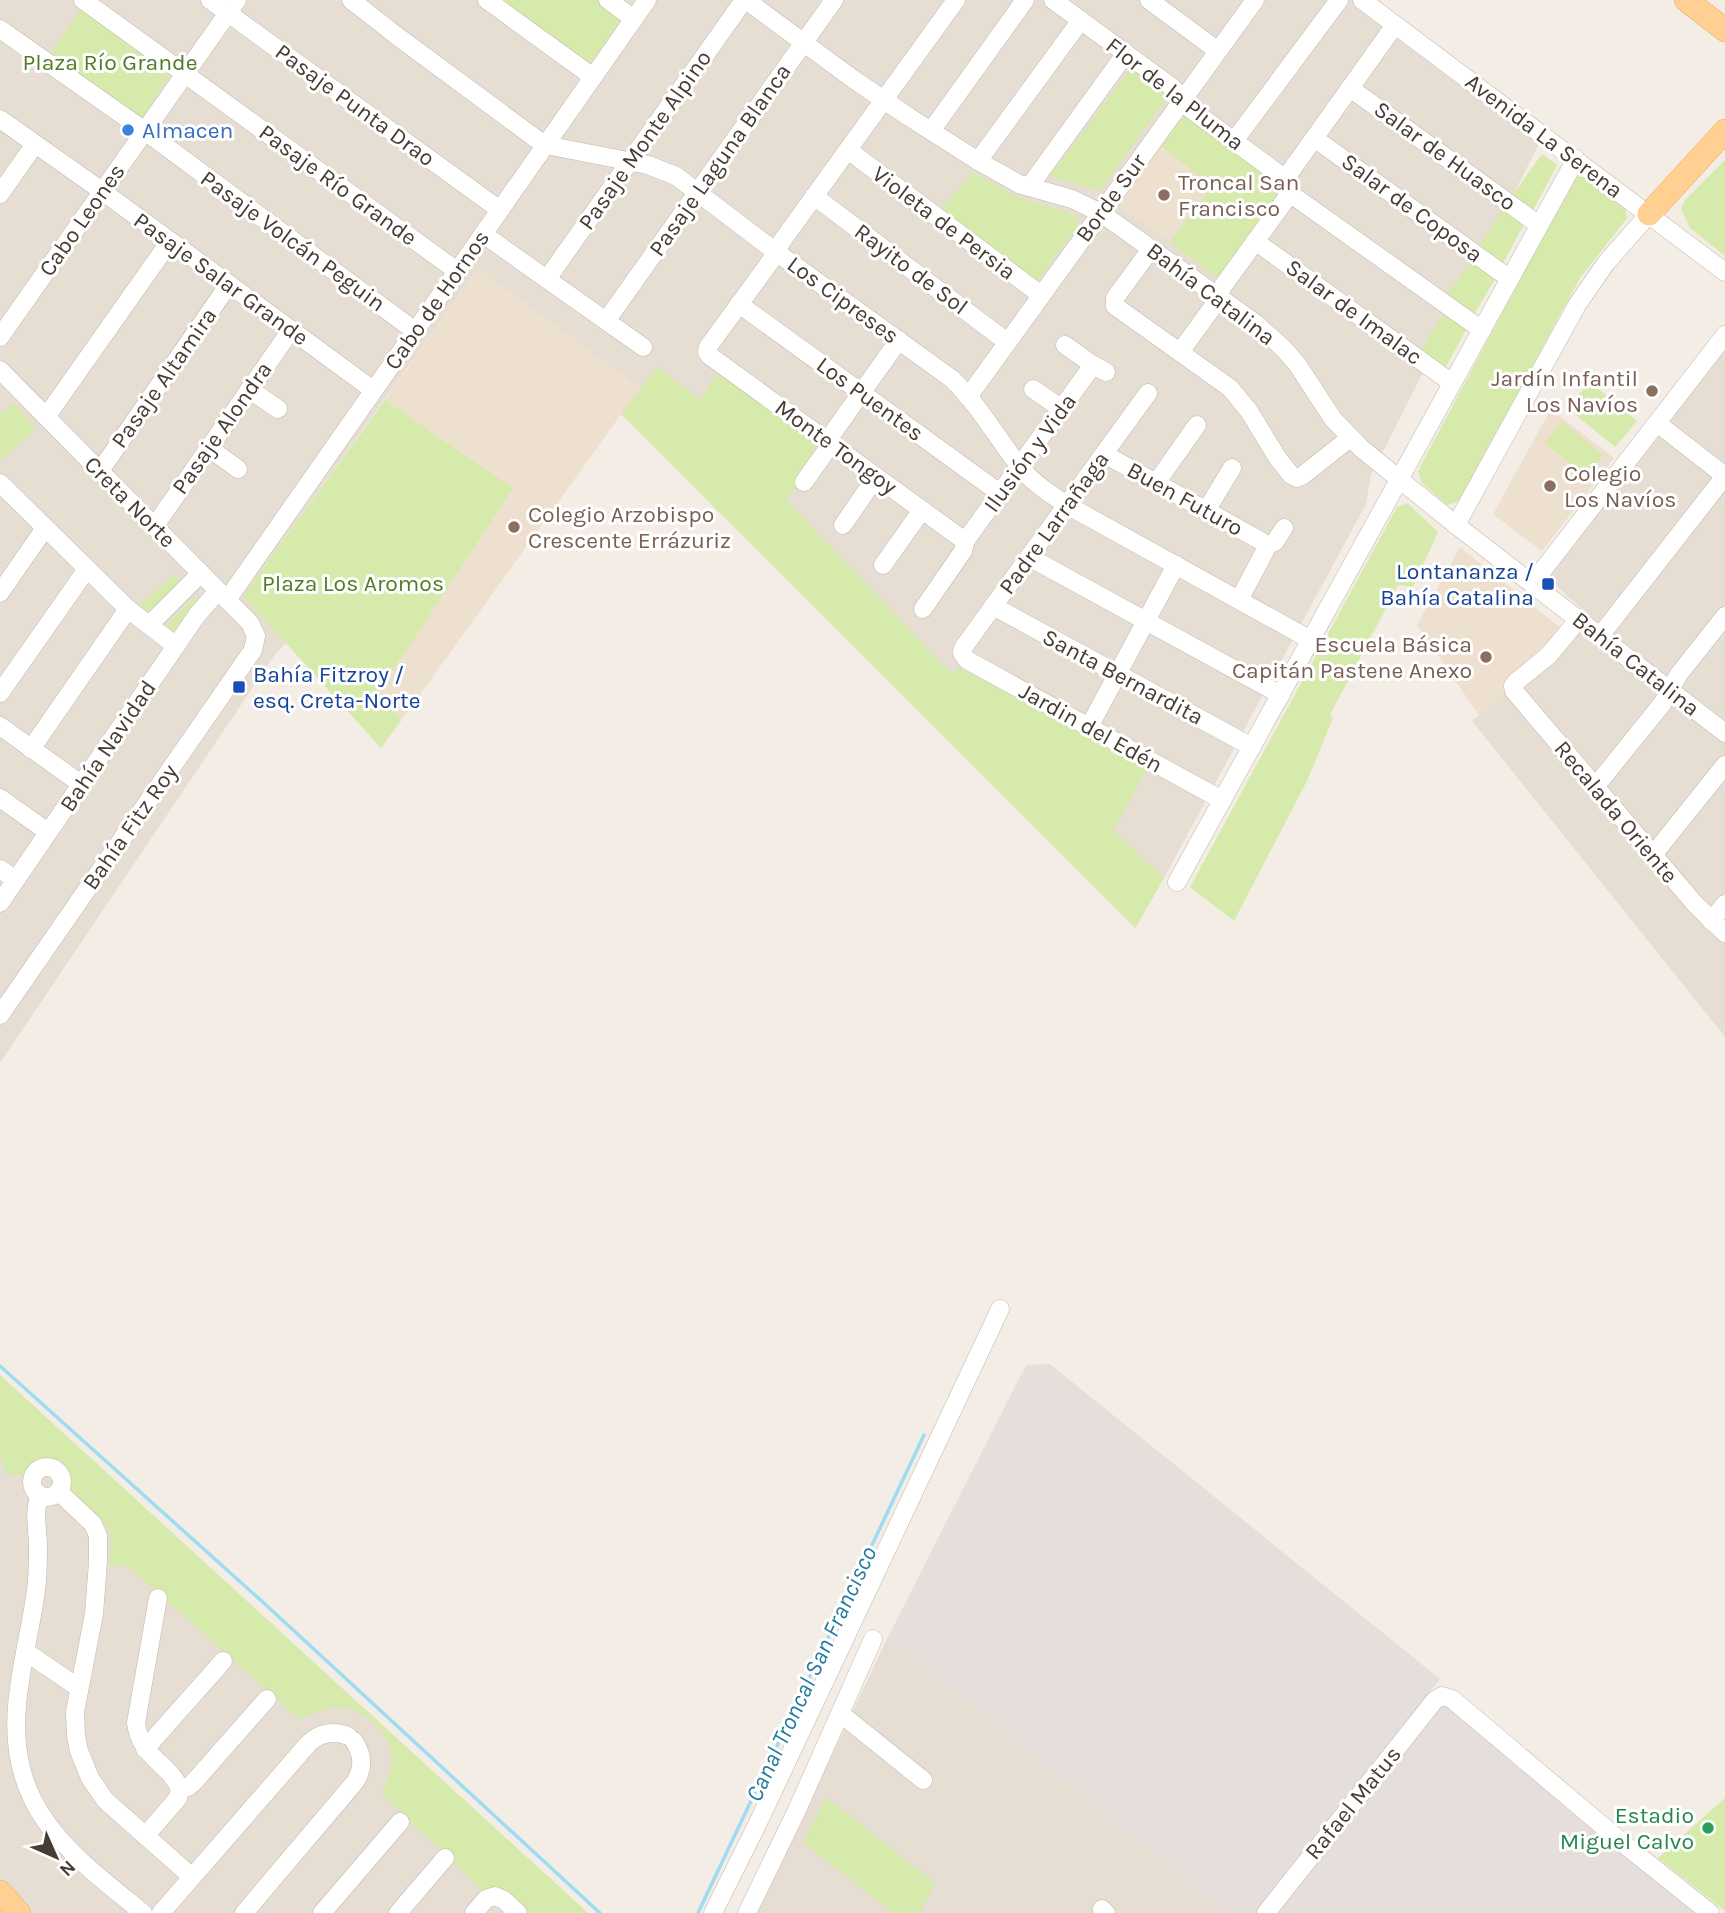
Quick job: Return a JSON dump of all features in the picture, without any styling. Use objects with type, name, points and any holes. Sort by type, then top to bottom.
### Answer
[{"type":"main road","points":[[1686,0],[1725,30]]},
{"type":"main road","points":[[1649,214],[1725,131]]},
{"type":"main road","points":[[0,1892],[19,1913]]},
{"type":"street","name":"Pasaje Río Grande","points":[[83,0],[457,271]]},
{"type":"street","name":"Pasaje Punta Drao","points":[[210,0],[233,6],[500,210]]},
{"type":"street","name":"Los Cipreses","points":[[351,0],[546,144],[648,165],[667,172],[945,374],[968,397],[1020,467],[1067,505],[1311,640]]},
{"type":"street","points":[[487,0],[593,77]]},
{"type":"street","points":[[608,0],[634,19]]},
{"type":"street","name":"Cabo de Hornos","points":[[223,596],[415,331],[647,0]]},
{"type":"street","name":"Bahía Catalina","points":[[745,0],[884,100],[978,161],[1029,187],[1072,199],[1101,213],[1255,323],[1284,349],[1309,380],[1332,419],[1350,438],[1456,525],[1725,733]]},
{"type":"street","name":"Pasaje Monte Alpino","points":[[547,279],[745,0]]},
{"type":"street","name":"Pasaje Laguna Blanca","points":[[606,321],[834,0]]},
{"type":"street","points":[[739,304],[956,0]]},
{"type":"street","points":[[931,131],[1025,0]]},
{"type":"street","name":"Flor de la Pluma","points":[[1053,0],[1173,88],[1189,108],[1234,141],[1287,186],[1482,330]]},
{"type":"street","points":[[1149,0],[1218,51]]},
{"type":"street","points":[[1234,141],[1339,0]]},
{"type":"street","name":"Avenida La Serena","points":[[1362,0],[1725,272]]},
{"type":"street","name":"Borde Sur","points":[[968,397],[1218,51],[1249,2]]},
{"type":"street","name":"Cabo Leones","points":[[0,337],[233,6]]},
{"type":"street","points":[[978,161],[1081,20]]},
{"type":"street","points":[[1180,352],[1212,308],[1223,286],[1286,200],[1290,172],[1395,24]]},
{"type":"street","name":"Pasaje Volcán Peguin","points":[[0,29],[145,131],[415,331]]},
{"type":"street","points":[[1029,187],[1126,54]]},
{"type":"street","name":"Salar de Huasco","points":[[1350,88],[1539,225]]},
{"type":"street","name":"Pasaje Salar Grande","points":[[0,119],[373,390]]},
{"type":"street","name":"Salar de Coposa","points":[[1314,138],[1510,279]]},
{"type":"street","points":[[0,194],[36,144]]},
{"type":"street","name":"Violeta de Persia","points":[[848,150],[1041,296]]},
{"type":"street","points":[[1177,882],[1576,159]]},
{"type":"street","name":"Rayito de Sol","points":[[814,196],[1007,342]]},
{"type":"street","points":[[1456,525],[1577,304],[1606,263],[1649,214]]},
{"type":"street","points":[[482,234],[643,347]]},
{"type":"street","points":[[46,417],[170,241]]},
{"type":"street","name":"Salar de Imalac","points":[[1255,241],[1452,383]]},
{"type":"street","points":[[1151,249],[1114,303],[1237,395],[1291,475],[1297,478],[1302,476],[1350,438]]},
{"type":"street","name":"Pasaje Altamira","points":[[100,471],[229,284]]},
{"type":"street","name":"Monte Tongoy","points":[[739,304],[708,347],[710,356],[966,540]]},
{"type":"street","name":"Los Puentes","points":[[739,304],[1001,494]]},
{"type":"street","name":"Pasaje Alondra","points":[[154,527],[291,330]]},
{"type":"street","points":[[1532,584],[1725,335]]},
{"type":"street","points":[[804,482],[899,340]]},
{"type":"street","name":"Ilusión y Vida","points":[[923,608],[963,551],[966,540],[1062,409],[1100,369],[1065,345]]},
{"type":"street","name":"Creta Norte","points":[[0,370],[201,573],[253,627],[257,636]]},
{"type":"street","points":[[249,389],[278,409]]},
{"type":"street","points":[[1033,389],[1062,409]]},
{"type":"street","name":"Padre Larrañaga","points":[[962,653],[993,606],[1148,393]]},
{"type":"street","points":[[1600,636],[1725,476],[1657,423]]},
{"type":"street","points":[[1156,483],[1197,425]]},
{"type":"street","points":[[209,448],[238,469]]},
{"type":"street","name":"Buen Futuro","points":[[1104,454],[1261,541],[1265,546]]},
{"type":"street","points":[[1206,510],[1232,468]]},
{"type":"street","points":[[843,525],[876,477]]},
{"type":"street","points":[[2,489],[128,609],[176,646]]},
{"type":"street","points":[[883,565],[922,510]]},
{"type":"street","points":[[0,593],[45,528]]},
{"type":"street","points":[[1239,600],[1265,551],[1265,546],[1275,542],[1283,528]]},
{"type":"street","points":[[1029,557],[1281,695]]},
{"type":"street","points":[[1089,727],[1175,565]]},
{"type":"street","points":[[0,693],[87,569]]},
{"type":"street","points":[[149,625],[201,573]]},
{"type":"street","name":"Bahía Navidad","points":[[0,903],[202,609],[223,596]]},
{"type":"street","name":"Santa Bernardita","points":[[993,606],[1252,747]]},
{"type":"street","points":[[32,748],[128,609]]},
{"type":"street","points":[[1595,787],[1662,704],[1679,674],[1725,616]]},
{"type":"street","name":"Recalada Oriente","points":[[1578,620],[1549,655],[1513,687],[1653,855],[1718,927]]},
{"type":"street","name":"Bahía Fitz Roy","points":[[0,1015],[253,650],[257,636]]},
{"type":"street","name":"Jardin del Edén","points":[[962,653],[967,660],[1223,800]]},
{"type":"street","points":[[0,726],[82,784]]},
{"type":"street","points":[[1653,855],[1725,765]]},
{"type":"street","points":[[0,798],[48,832]]},
{"type":"street","points":[[0,869],[16,880]]},
{"type":"street","points":[[1718,927],[1725,904]]},
{"type":"street","points":[[713,1913],[756,1828],[1000,1309]]},
{"type":"street","points":[[47,1466],[58,1471],[63,1481],[59,1492],[50,1497],[40,1495],[35,1492],[32,1481],[37,1470],[47,1466]]},
{"type":"street","points":[[59,1492],[93,1524],[98,1536],[94,1614],[79,1688],[75,1724],[79,1751],[97,1790],[105,1800],[192,1877]]},
{"type":"street","points":[[40,1495],[36,1508],[36,1587],[16,1723],[20,1758],[30,1794],[46,1823],[67,1849],[143,1913]]},
{"type":"street","points":[[145,1836],[178,1798],[180,1789],[179,1784],[145,1749],[137,1731],[136,1715],[158,1598]]},
{"type":"street","points":[[754,1910],[873,1639]]},
{"type":"street","points":[[26,1651],[79,1688]]},
{"type":"street","points":[[145,1749],[223,1661]]},
{"type":"street","name":"Rafael Matus","points":[[1265,1913],[1435,1700],[1442,1696],[1452,1699],[1710,1913]]},
{"type":"street","points":[[180,1789],[194,1783],[267,1699]]},
{"type":"street","points":[[841,1714],[923,1780]]},
{"type":"street","points":[[161,1913],[312,1740],[329,1733],[351,1739],[361,1759],[355,1782],[244,1913]]},
{"type":"street","points":[[322,1913],[400,1822]]},
{"type":"street","points":[[398,1913],[445,1858]]},
{"type":"street","points":[[474,1913],[486,1899],[495,1896],[504,1900],[518,1913]]},
{"type":"shaded area","points":[[0,0],[1376,0],[1547,128],[1371,475],[1366,504],[1135,928],[621,414],[640,388],[478,269],[244,595],[286,643],[274,656],[0,1063]]},
{"type":"shaded area","name":"Troncal San Francisco","points":[[1160,145],[1212,186],[1170,242],[1117,205]]},
{"type":"shaded area","name":"Colegio Arzobispo Crescente Errázuriz","points":[[478,269],[640,388],[401,721],[379,692],[512,488],[385,400]]},
{"type":"shaded area","points":[[1725,350],[1725,1037],[1472,721],[1538,664],[1586,612],[1546,577]]},
{"type":"shaded area","name":"Colegio Los Navíos","points":[[1551,409],[1614,458],[1542,551],[1493,514]]},
{"type":"shaded area","name":"Escuela Básica Capitán Pastene Anexo","points":[[1460,547],[1562,629],[1502,685],[1507,691],[1479,715],[1417,625]]},
{"type":"shaded area","points":[[1050,1364],[1440,1679],[1429,1692],[1696,1913],[1226,1913],[888,1637],[1026,1365]]},
{"type":"shaded area","points":[[0,1375],[371,1716],[588,1913],[0,1913]]},
{"type":"shaded area","points":[[888,1637],[1226,1913],[757,1913]]},
{"type":"green space","points":[[497,0],[601,0],[624,16],[589,66]]},
{"type":"green space","name":"Plaza Río Grande","points":[[84,5],[174,69],[140,121],[48,56]]},
{"type":"green space","points":[[1131,68],[1168,96],[1100,191],[1050,176]]},
{"type":"green space","points":[[1186,112],[1282,182],[1284,192],[1220,280],[1170,242],[1212,186],[1160,145]]},
{"type":"green space","points":[[1542,154],[1557,165],[1532,212],[1511,197]]},
{"type":"green space","points":[[1725,160],[1725,256],[1690,228],[1681,208],[1685,200]]},
{"type":"green space","points":[[973,173],[1021,198],[1076,215],[1079,224],[1039,280],[1030,280],[937,213]]},
{"type":"green space","points":[[1582,173],[1625,207],[1627,218],[1580,278],[1459,501],[1447,505],[1422,483],[1418,471],[1572,182]]},
{"type":"green space","points":[[1505,207],[1525,222],[1501,267],[1477,249]]},
{"type":"green space","points":[[1474,258],[1498,274],[1472,318],[1445,297]]},
{"type":"green space","points":[[1446,310],[1468,326],[1443,372],[1418,354]]},
{"type":"green space","points":[[657,367],[700,399],[719,372],[824,449],[786,500],[952,674],[958,667],[1148,768],[1113,830],[1164,878],[1135,928],[621,414]]},
{"type":"green space","points":[[1590,382],[1637,421],[1615,447],[1567,408]]},
{"type":"green space","name":"Plaza Los Aromos","points":[[385,400],[513,488],[379,692],[401,721],[381,748],[243,596]]},
{"type":"green space","points":[[13,403],[36,428],[0,461],[0,415]]},
{"type":"green space","points":[[1562,422],[1603,455],[1586,476],[1545,443]]},
{"type":"green space","points":[[1407,503],[1438,532],[1413,587],[1398,585],[1330,715],[1333,718],[1307,781],[1234,921],[1190,887],[1397,507]]},
{"type":"green space","points":[[174,574],[179,583],[150,612],[144,612],[138,607]]},
{"type":"green space","points":[[194,597],[198,603],[177,632],[168,630],[168,623]]},
{"type":"green space","points":[[0,1375],[588,1913],[526,1913],[501,1891],[493,1888],[486,1894],[381,1793],[389,1776],[392,1757],[386,1737],[371,1720],[352,1710],[341,1708],[326,1709],[299,1719],[127,1565],[110,1567],[111,1538],[107,1527],[73,1493],[66,1470],[61,1466],[50,1465],[43,1466],[27,1476],[5,1474],[0,1452]]},
{"type":"green space","points":[[826,1797],[935,1883],[920,1913],[893,1913],[803,1842]]},
{"type":"green space","name":"Estadio Miguel Calvo","points":[[1725,1798],[1725,1911],[1658,1858]]},
{"type":"waterway","points":[[0,1366],[266,1605],[600,1913]]},
{"type":"waterway","name":"Canal Troncal San Francisco","points":[[698,1913],[924,1435]]},
{"type":"place","name":"Almacen","points":[[128,130]]},
{"type":"place","name":"Troncal San Francisco","points":[[1164,195]]},
{"type":"place","name":"Jardín Infantil Los Navíos","points":[[1652,391]]},
{"type":"place","name":"Colegio Los Navíos","points":[[1550,486]]},
{"type":"place","name":"Colegio Arzobispo Crescente Errázuriz","points":[[514,527]]},
{"type":"place","name":"Lontananza / Bahía Catalina","points":[[1548,584]]},
{"type":"place","name":"Escuela Básica Capitán Pastene Anexo","points":[[1486,657]]},
{"type":"place","name":"Bahía Fitzroy / esq. Creta-Norte","points":[[239,687]]},
{"type":"place","name":"Estadio Miguel Calvo","points":[[1708,1828]]}]
